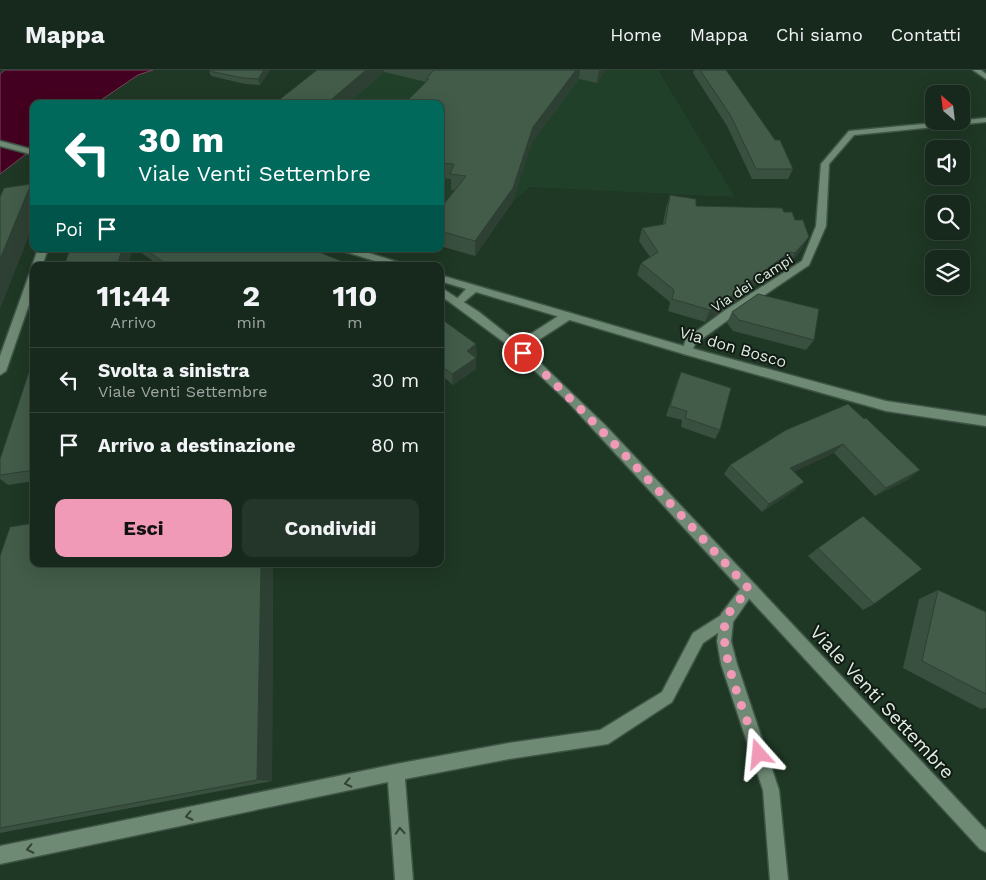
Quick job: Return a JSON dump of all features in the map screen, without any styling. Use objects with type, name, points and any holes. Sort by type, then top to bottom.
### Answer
[{"type":"street","points":[[977,70],[986,77]]},
{"type":"street","name":"Via dei Campi","points":[[687,351],[690,342],[806,263],[821,226],[825,164],[852,133],[986,120]]},
{"type":"street","points":[[0,143],[30,152]]},
{"type":"street","points":[[356,252],[388,262]]},
{"type":"street","name":"Via don Bosco","points":[[444,279],[687,351],[886,406],[986,421]]},
{"type":"street","points":[[0,371],[30,286]]},
{"type":"street","points":[[459,302],[474,288]]},
{"type":"street","name":"Viale Venti Settembre","points":[[444,293],[512,343],[558,386],[986,843]]},
{"type":"street","points":[[523,353],[533,338],[567,316]]},
{"type":"street","points":[[0,855],[396,772],[509,751],[602,738],[667,697],[698,638],[726,619],[749,589]]},
{"type":"street","points":[[726,619],[724,641],[729,664],[771,790],[779,880]]},
{"type":"street","points":[[396,772],[404,880]]},
{"type":"shaded area","points":[[5,70],[153,70],[138,75],[101,100],[30,100],[30,151],[0,174],[0,74]]},
{"type":"shaded area","points":[[334,70],[658,70],[735,197],[530,187],[511,203],[444,209],[444,100],[297,100]]},
{"type":"building","points":[[210,70],[264,70],[258,79],[243,78]]},
{"type":"building","points":[[317,70],[366,70],[331,100],[279,100]]},
{"type":"building","points":[[434,70],[576,70],[533,127],[513,188],[475,241],[444,232],[444,204],[466,176],[450,174],[454,164],[444,163],[444,100],[408,100],[429,79],[426,79]]},
{"type":"building","points":[[700,70],[726,70],[775,140],[780,140],[793,169],[756,169],[731,116]]},
{"type":"building","points":[[30,184],[0,259],[0,197],[4,188]]},
{"type":"building","points":[[670,195],[696,199],[696,206],[782,208],[784,212],[792,212],[795,220],[803,220],[809,237],[795,253],[790,252],[740,289],[742,289],[710,310],[672,299],[674,290],[641,263],[658,252],[642,228],[665,224]]},
{"type":"building","points":[[69,252],[121,252],[118,262],[65,262]]},
{"type":"building","points":[[149,252],[319,252],[344,262],[257,262],[163,262]]},
{"type":"building","points":[[758,294],[819,309],[814,340],[739,320],[732,312]]},
{"type":"building","points":[[444,321],[476,344],[467,351],[476,358],[452,374],[444,368]]},
{"type":"building","points":[[30,369],[30,471],[0,475],[0,459]]},
{"type":"building","points":[[681,372],[731,388],[720,430],[685,418],[687,411],[670,406]]},
{"type":"building","points":[[848,404],[864,419],[866,418],[920,470],[886,488],[843,444],[790,468],[804,482],[769,504],[730,465],[786,430]]},
{"type":"building","points":[[863,516],[922,569],[874,604],[818,548]]},
{"type":"building","points":[[30,524],[30,567],[261,567],[257,780],[0,828],[0,556],[10,527]]},
{"type":"building","points":[[938,590],[986,612],[986,694],[922,661]]},
{"type":"route","points":[[523,353],[558,386],[749,589],[726,619],[724,641],[729,664],[759,754]]}]
